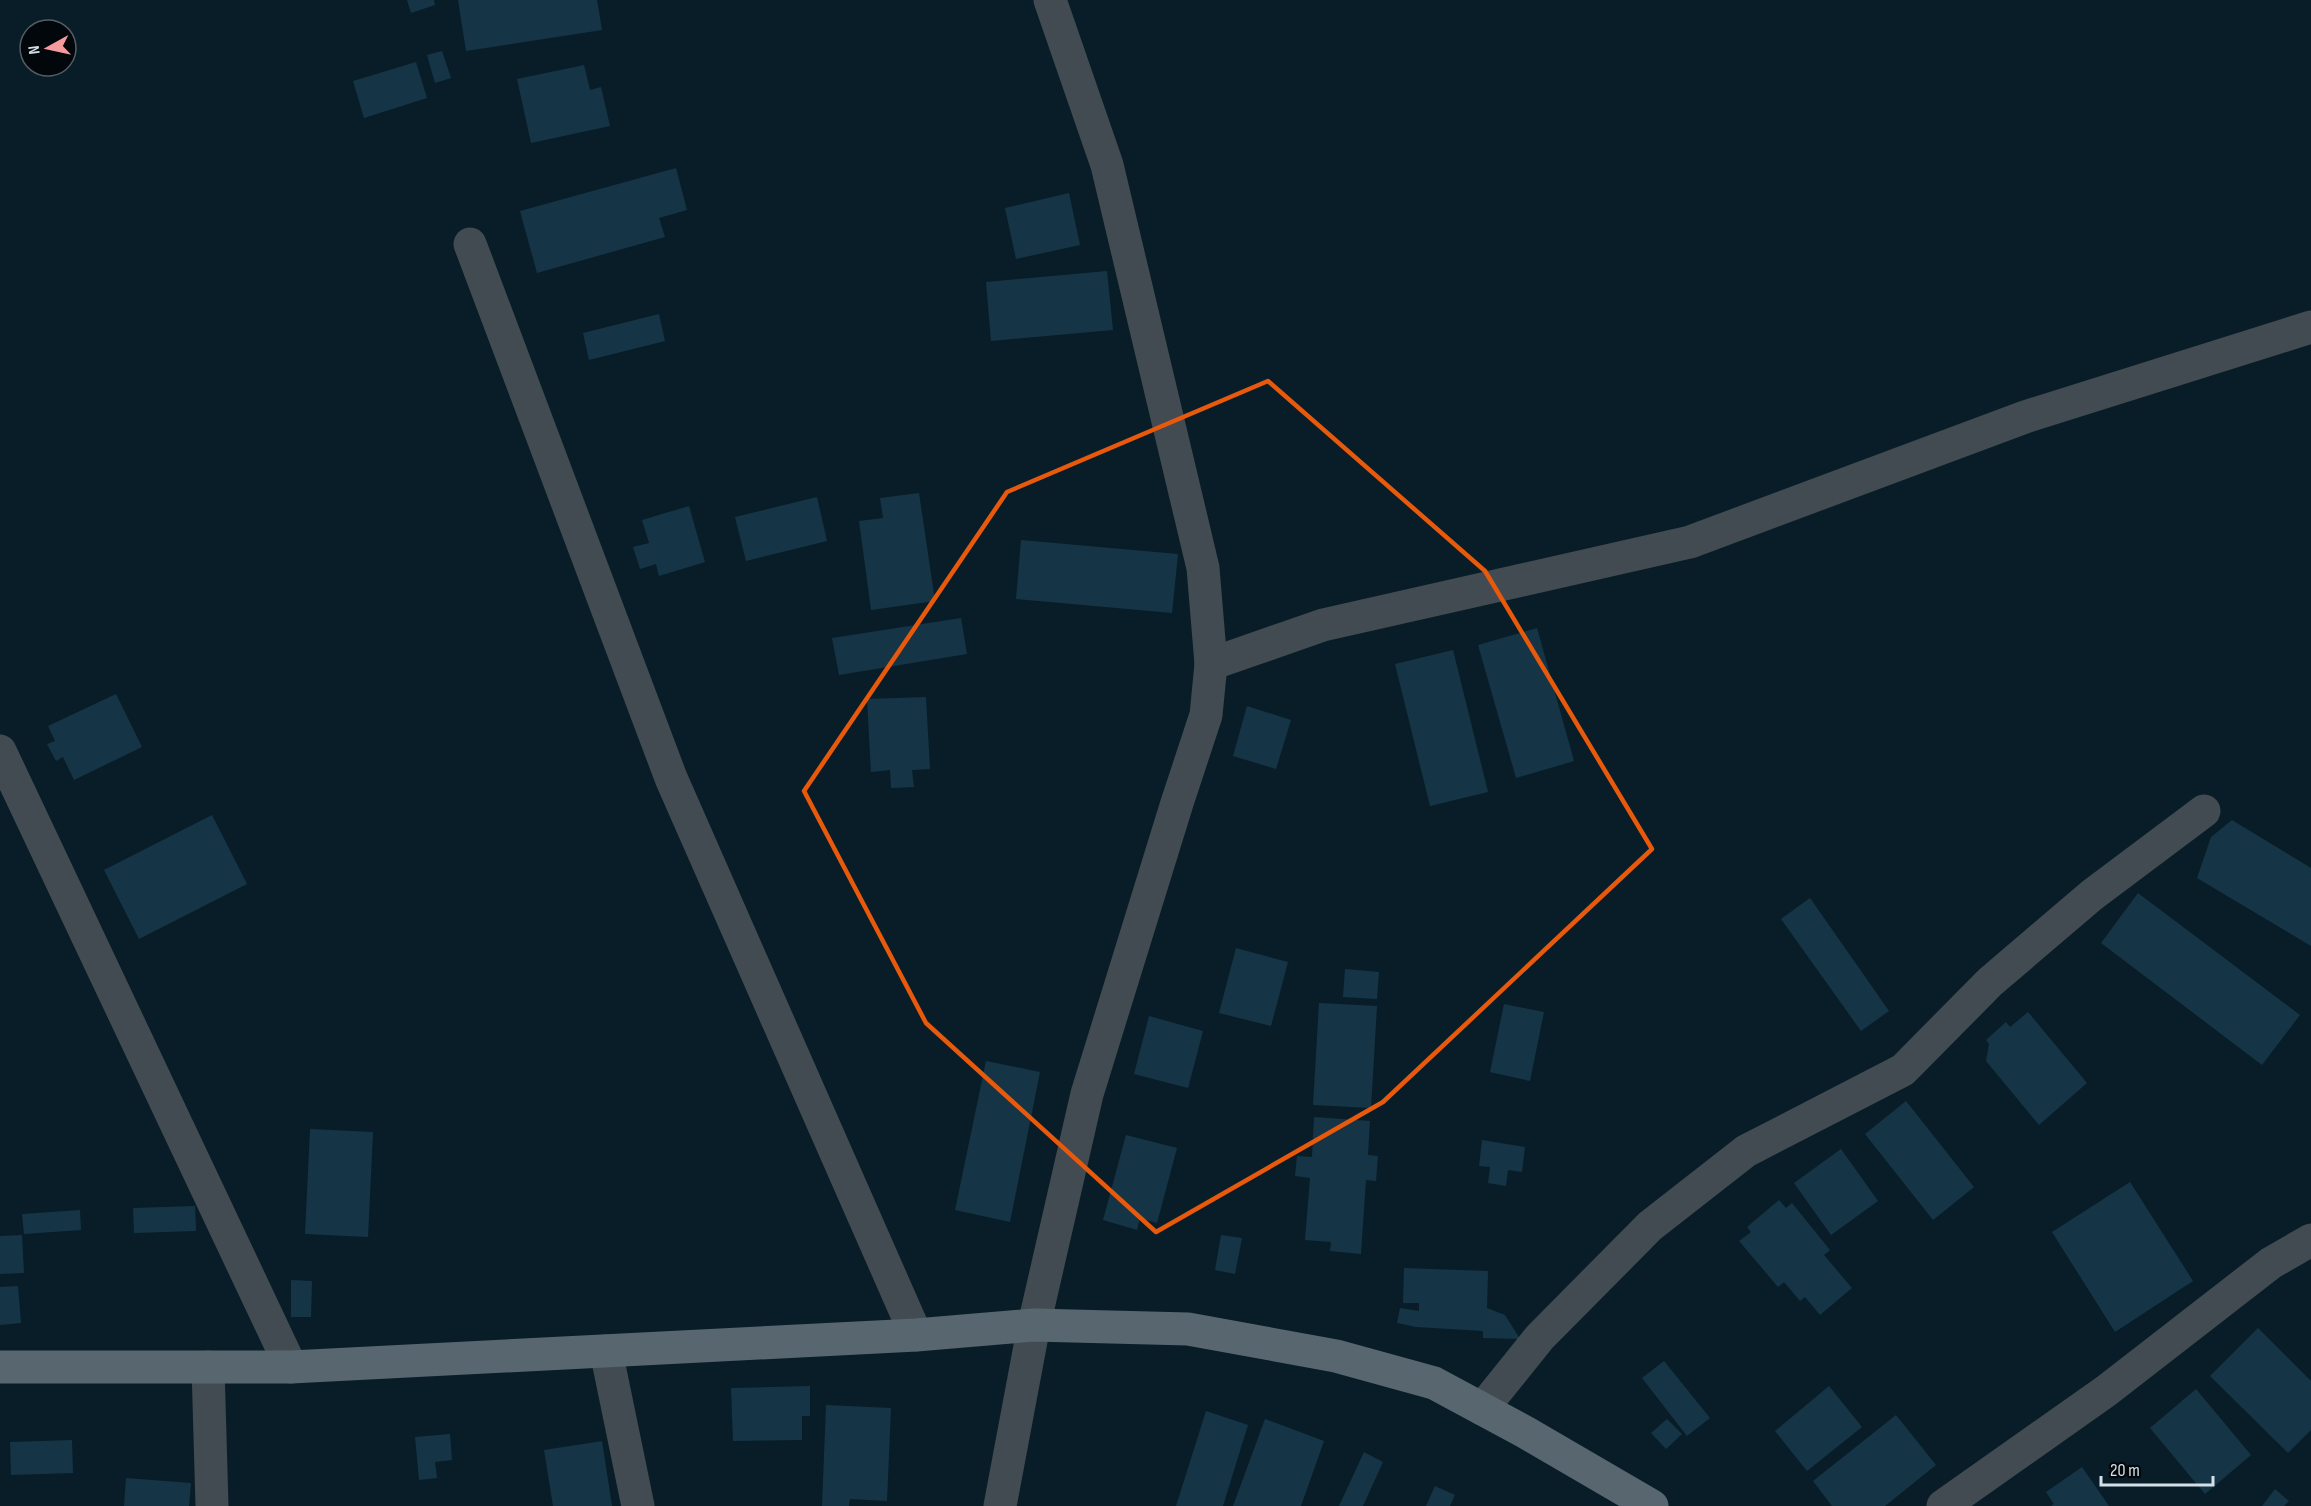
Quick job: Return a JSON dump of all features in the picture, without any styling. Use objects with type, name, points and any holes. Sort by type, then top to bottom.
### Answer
[{"type":"street","points":[[1000,1506],[1034,1325],[1087,1094],[1206,715],[1211,664],[1203,568],[1107,165],[1050,0]]},
{"type":"street","points":[[470,244],[671,778],[916,1335]]},
{"type":"street","points":[[1211,664],[1323,625],[1690,542],[2025,417],[2311,327]]},
{"type":"street","points":[[0,751],[291,1367]]},
{"type":"street","points":[[1482,1409],[1540,1336],[1650,1226],[1746,1151],[1903,1070],[1990,982],[2092,895],[2204,811]]},
{"type":"street","points":[[1943,1506],[2106,1391],[2271,1263],[2311,1240]]},
{"type":"street","points":[[0,1367],[291,1367],[916,1335],[1034,1325],[1188,1329],[1336,1356],[1434,1383],[1525,1432],[1652,1506]]},
{"type":"street","points":[[606,1351],[638,1506]]},
{"type":"street","points":[[208,1367],[212,1506]]},
{"type":"highlighted area","points":[[1268,381],[1485,571],[1652,849],[1383,1102],[1156,1232],[926,1023],[804,791],[1007,492]]},
{"type":"building","points":[[407,0],[434,0],[435,5],[411,13]]},
{"type":"building","points":[[458,0],[597,0],[602,30],[466,51]]},
{"type":"building","points":[[442,51],[451,78],[435,83],[427,55]]},
{"type":"building","points":[[416,62],[427,98],[364,118],[353,81]]},
{"type":"building","points":[[584,65],[590,90],[601,87],[610,126],[531,143],[517,79]]},
{"type":"building","points":[[676,168],[687,210],[659,218],[665,237],[537,273],[520,211]]},
{"type":"building","points":[[1069,193],[1080,245],[1016,259],[1005,208]]},
{"type":"building","points":[[1107,271],[1113,330],[991,341],[986,282]]},
{"type":"building","points":[[659,314],[665,341],[589,360],[583,333]]},
{"type":"building","points":[[919,493],[935,601],[871,610],[859,521],[883,518],[880,498]]},
{"type":"building","points":[[817,497],[827,541],[746,561],[735,517]]},
{"type":"building","points":[[689,506],[705,562],[659,576],[656,564],[640,569],[633,547],[649,543],[642,520]]},
{"type":"building","points":[[1021,540],[1178,554],[1172,613],[1016,599]]},
{"type":"building","points":[[961,618],[967,654],[839,675],[832,638]]},
{"type":"building","points":[[1537,628],[1574,761],[1516,778],[1478,645]]},
{"type":"building","points":[[1453,650],[1488,792],[1430,806],[1395,664]]},
{"type":"building","points":[[116,694],[142,747],[74,780],[63,757],[56,761],[47,744],[55,741],[48,726]]},
{"type":"building","points":[[926,697],[930,769],[912,770],[914,787],[891,788],[890,770],[871,772],[867,699]]},
{"type":"building","points":[[1247,706],[1291,720],[1276,769],[1233,756]]},
{"type":"building","points":[[212,815],[247,884],[139,939],[104,870]]},
{"type":"building","points":[[2232,820],[2311,868],[2311,946],[2197,878],[2211,837]]},
{"type":"building","points":[[2138,893],[2300,1015],[2262,1065],[2101,943]]},
{"type":"building","points":[[1810,898],[1889,1011],[1861,1031],[1781,919]]},
{"type":"building","points":[[1236,948],[1288,962],[1271,1026],[1219,1013]]},
{"type":"building","points":[[1345,969],[1379,972],[1377,999],[1343,997]]},
{"type":"building","points":[[1319,1003],[1377,1006],[1371,1108],[1313,1105]]},
{"type":"building","points":[[1504,1004],[1544,1012],[1530,1081],[1490,1072]]},
{"type":"building","points":[[2028,1012],[2087,1083],[2039,1125],[1986,1061],[1989,1044],[1986,1040],[2006,1022],[2010,1027]]},
{"type":"building","points":[[1149,1016],[1203,1031],[1188,1088],[1134,1074]]},
{"type":"building","points":[[986,1061],[1040,1072],[1010,1222],[955,1210]]},
{"type":"building","points":[[1906,1101],[1974,1187],[1933,1220],[1865,1134]]},
{"type":"building","points":[[1314,1117],[1370,1121],[1368,1155],[1378,1156],[1376,1181],[1366,1180],[1361,1254],[1330,1251],[1331,1242],[1305,1240],[1310,1178],[1295,1176],[1297,1156],[1312,1157]]},
{"type":"building","points":[[310,1129],[373,1132],[368,1237],[305,1234]]},
{"type":"building","points":[[1126,1135],[1177,1148],[1157,1223],[1140,1218],[1137,1230],[1103,1220]]},
{"type":"building","points":[[1482,1140],[1525,1147],[1522,1172],[1508,1170],[1506,1186],[1488,1183],[1490,1167],[1479,1166]]},
{"type":"building","points":[[1841,1149],[1878,1201],[1831,1235],[1794,1183]]},
{"type":"building","points":[[2130,1182],[2193,1281],[2115,1332],[2052,1232]]},
{"type":"building","points":[[1779,1200],[1786,1208],[1792,1203],[1830,1250],[1824,1255],[1852,1288],[1820,1315],[1805,1297],[1800,1301],[1784,1282],[1778,1287],[1739,1241],[1751,1232],[1747,1227]]},
{"type":"building","points":[[195,1206],[196,1231],[134,1233],[133,1208]]},
{"type":"building","points":[[80,1210],[81,1230],[24,1234],[22,1214]]},
{"type":"building","points":[[22,1235],[24,1273],[0,1274],[0,1236]]},
{"type":"building","points":[[1221,1235],[1242,1238],[1235,1274],[1215,1270]]},
{"type":"building","points":[[1404,1268],[1488,1271],[1487,1308],[1505,1315],[1520,1339],[1483,1338],[1483,1331],[1416,1327],[1397,1323],[1400,1308],[1419,1311],[1419,1303],[1403,1303]]},
{"type":"building","points":[[291,1280],[312,1281],[311,1317],[291,1317]]},
{"type":"building","points":[[18,1286],[21,1323],[0,1325],[0,1287]]},
{"type":"building","points":[[2258,1328],[2311,1381],[2311,1430],[2288,1453],[2210,1376]]},
{"type":"building","points":[[1664,1361],[1710,1418],[1687,1436],[1642,1378]]},
{"type":"building","points":[[810,1386],[810,1416],[802,1416],[802,1440],[733,1441],[731,1388]]},
{"type":"building","points":[[1829,1386],[1862,1427],[1807,1471],[1775,1431]]},
{"type":"building","points":[[2196,1389],[2251,1455],[2205,1494],[2150,1428]]},
{"type":"building","points":[[826,1405],[891,1408],[887,1501],[850,1499],[849,1506],[822,1506]]},
{"type":"building","points":[[1206,1411],[1248,1425],[1223,1506],[1176,1506]]},
{"type":"building","points":[[1896,1415],[1936,1465],[1885,1506],[1832,1506],[1813,1481]]},
{"type":"building","points":[[1265,1419],[1324,1441],[1301,1506],[1233,1506]]},
{"type":"building","points":[[1667,1419],[1682,1434],[1666,1449],[1651,1433]]},
{"type":"building","points":[[450,1434],[452,1460],[435,1462],[437,1478],[419,1480],[415,1437]]},
{"type":"building","points":[[72,1440],[73,1473],[11,1475],[10,1442]]},
{"type":"building","points":[[602,1441],[612,1506],[553,1506],[544,1450]]},
{"type":"building","points":[[1364,1452],[1383,1462],[1363,1506],[1339,1506]]},
{"type":"building","points":[[2082,1467],[2109,1506],[2051,1506],[2054,1504],[2046,1492]]},
{"type":"building","points":[[126,1478],[191,1483],[189,1506],[124,1506]]},
{"type":"building","points":[[1435,1486],[1455,1495],[1450,1506],[1426,1506]]},
{"type":"building","points":[[2275,1489],[2289,1501],[2284,1506],[2262,1506]]}]
